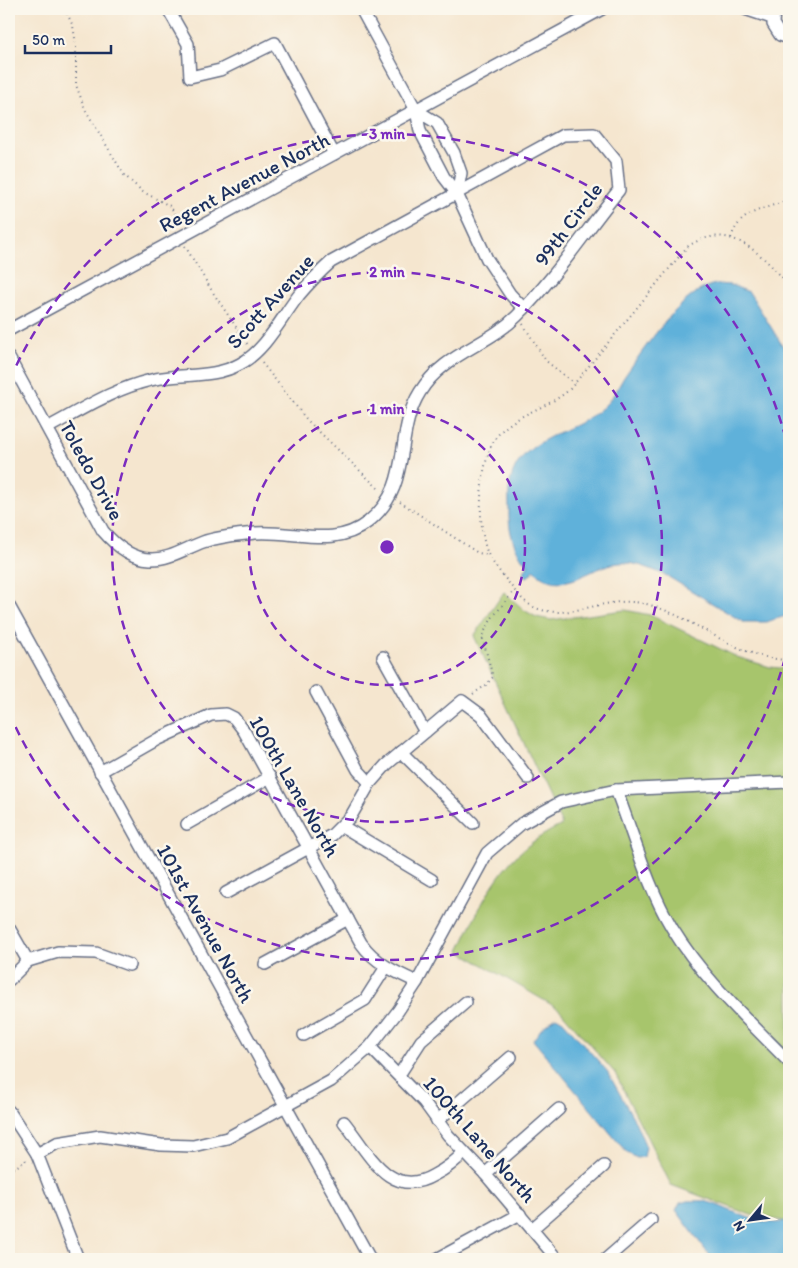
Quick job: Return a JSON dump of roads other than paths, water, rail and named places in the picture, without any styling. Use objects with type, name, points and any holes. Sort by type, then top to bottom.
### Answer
[{"type":"street","points":[[168,9],[188,44],[190,77],[220,70],[275,43],[334,154]]},
{"type":"street","points":[[361,9],[416,110],[420,131],[444,177],[457,194],[488,259],[521,312]]},
{"type":"street","name":"Regent Avenue North","points":[[9,330],[602,9]]},
{"type":"street","points":[[745,9],[773,13],[776,30],[789,38]]},
{"type":"street","points":[[416,110],[437,123],[454,153],[461,173],[457,194]]},
{"type":"street","name":"99th Circle","points":[[457,194],[562,135],[594,134],[616,161],[619,190],[546,284],[521,312]]},
{"type":"street","name":"Scott Avenue","points":[[47,428],[118,390],[136,384],[168,377],[222,372],[241,364],[258,349],[313,278],[331,262],[457,194]]},
{"type":"street","name":"Toledo Drive","points":[[9,358],[103,531],[114,543],[136,556],[150,559],[162,558],[204,542],[242,534],[280,533],[314,538],[343,535],[368,522],[391,496],[401,467],[413,406],[427,381],[449,360],[494,335],[521,312]]},
{"type":"street","name":"101st Avenue North","points":[[9,606],[370,1259]]},
{"type":"street","points":[[383,657],[425,732]]},
{"type":"street","points":[[316,692],[358,770],[370,784]]},
{"type":"street","points":[[226,893],[310,847],[342,826],[351,816],[370,784],[401,752],[462,701],[481,715],[528,778]]},
{"type":"street","name":"100th Lane North","points":[[100,772],[158,739],[219,714],[226,714],[239,724],[368,952],[386,967],[416,982]]},
{"type":"street","points":[[401,752],[473,823]]},
{"type":"street","points":[[187,824],[270,777]]},
{"type":"street","points":[[37,1154],[56,1143],[100,1136],[161,1145],[193,1146],[227,1138],[331,1081],[370,1047],[416,982],[487,853],[520,824],[561,802],[616,790],[789,782]]},
{"type":"street","points":[[616,790],[654,889],[672,927],[704,973],[789,1062]]},
{"type":"street","points":[[342,826],[432,880]]},
{"type":"street","points":[[265,964],[348,919]]},
{"type":"street","points":[[9,928],[28,961]]},
{"type":"street","points":[[9,980],[28,961],[58,952],[96,953],[128,965]]},
{"type":"street","points":[[304,1035],[365,1000],[386,967]]},
{"type":"street","points":[[399,1075],[421,1040],[466,1002]]},
{"type":"street","name":"100th Lane North","points":[[370,1047],[399,1075],[557,1259]]},
{"type":"street","points":[[437,1120],[511,1057]]},
{"type":"street","points":[[485,1174],[559,1109]]},
{"type":"street","points":[[9,1111],[37,1154],[78,1259]]},
{"type":"street","points":[[344,1122],[383,1172],[400,1183],[412,1184],[423,1182],[448,1167],[464,1152]]},
{"type":"street","points":[[532,1229],[604,1166]]},
{"type":"street","points":[[436,1259],[520,1214]]},
{"type":"street","points":[[606,1259],[651,1220]]},
{"type":"water","points":[[716,284],[731,285],[749,292],[789,356],[789,615],[766,622],[743,622],[667,576],[644,566],[631,563],[608,565],[566,581],[556,582],[545,578],[534,570],[526,577],[524,572],[528,565],[519,554],[513,540],[509,518],[509,490],[516,467],[525,454],[538,444],[596,413],[608,402],[646,347],[679,307],[691,296],[704,288]]},
{"type":"water","points":[[556,1017],[563,1021],[607,1071],[635,1121],[646,1147],[644,1157],[637,1158],[627,1153],[533,1040],[542,1028]]},
{"type":"water","points":[[688,1201],[708,1202],[748,1218],[770,1223],[789,1219],[789,1259],[712,1259],[676,1210],[680,1203]]}]
